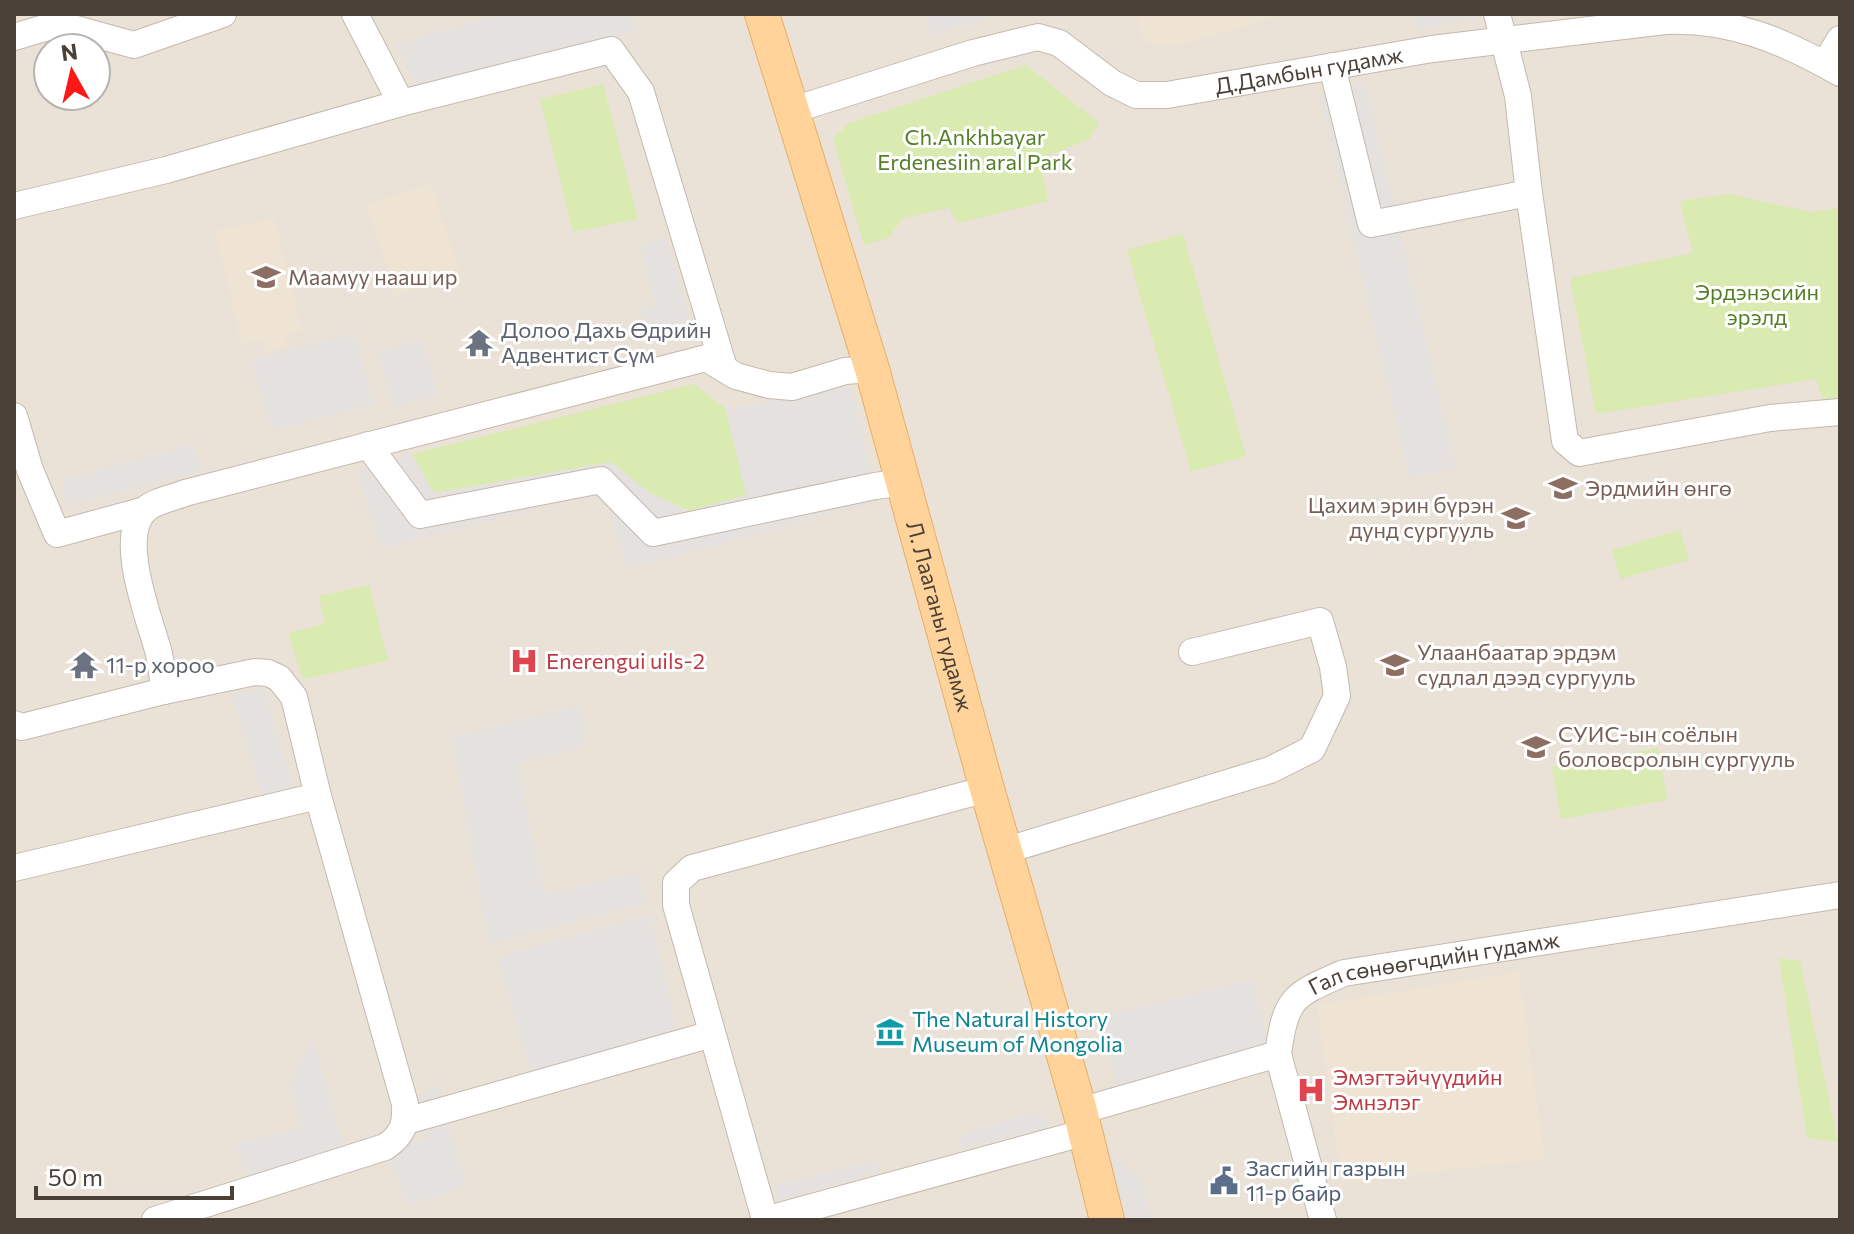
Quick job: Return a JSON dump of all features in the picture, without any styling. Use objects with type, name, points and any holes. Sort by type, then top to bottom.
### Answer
[{"type":"main road","name":"Л. Лааганы гудамж","points":[[762,14],[872,369],[987,789],[1083,1122],[1107,1220]]},
{"type":"street","points":[[14,37],[58,24],[134,45],[223,14]]},
{"type":"street","points":[[355,14],[401,103]]},
{"type":"street","points":[[1497,14],[1518,96],[1565,441],[1579,453],[1770,418],[1840,412]]},
{"type":"street","name":"Д.Дамбын гудамж","points":[[793,110],[973,53],[1038,37],[1059,43],[1112,83],[1136,95],[1167,95],[1432,49],[1502,40],[1567,23],[1698,20],[1758,33],[1833,69]]},
{"type":"street","points":[[1833,69],[1840,39]]},
{"type":"street","points":[[14,206],[166,170],[401,103],[611,50],[641,92],[724,368]]},
{"type":"street","points":[[1332,66],[1371,224],[1529,193]]},
{"type":"street","points":[[14,416],[30,470],[57,534],[145,510],[185,493],[706,358],[749,381],[792,387],[845,371],[872,369]]},
{"type":"street","points":[[368,445],[420,515],[601,480],[653,533],[904,482]]},
{"type":"street","points":[[145,510],[137,524],[133,548],[161,664],[164,691]]},
{"type":"street","points":[[1007,850],[1270,770],[1312,749],[1337,696],[1333,667],[1320,621],[1192,652]]},
{"type":"street","points":[[14,724],[22,727],[164,691],[255,672],[279,678],[294,697],[318,796],[405,1104],[404,1131],[385,1147],[155,1220]]},
{"type":"street","points":[[987,789],[692,868],[676,883],[676,905],[765,1219],[1083,1122],[1278,1054],[1323,1220]]},
{"type":"street","points":[[14,868],[318,796]]},
{"type":"street","name":"Гал сөнөөгчдийн гудамж","points":[[1278,1054],[1283,1018],[1302,991],[1344,973],[1840,895]]},
{"type":"street","points":[[406,1121],[712,1034]]},
{"type":"shaded area","points":[[14,14],[1840,14],[1840,1220],[14,1220]]},
{"type":"shaded area","points":[[501,14],[630,14],[635,31],[421,92],[396,44]]},
{"type":"shaded area","points":[[925,14],[1001,14],[1001,15],[931,35]]},
{"type":"shaded area","points":[[1136,14],[1287,14],[1173,47],[1142,41]]},
{"type":"shaded area","points":[[1412,14],[1494,14],[1494,15],[1416,30]]},
{"type":"shaded area","points":[[1365,84],[1456,468],[1410,479],[1319,95]]},
{"type":"shaded area","points":[[432,183],[461,274],[395,295],[366,204]]},
{"type":"shaded area","name":"Маамуу нааш ир","points":[[275,218],[286,267],[303,265],[307,286],[292,288],[302,332],[286,335],[287,346],[266,351],[263,340],[241,344],[215,231]]},
{"type":"shaded area","points":[[665,236],[691,327],[651,340],[640,308],[656,307],[640,246]]},
{"type":"shaded area","points":[[354,333],[375,404],[272,431],[251,360]]},
{"type":"shaded area","points":[[422,340],[438,395],[395,409],[377,351]]},
{"type":"shaded area","points":[[850,386],[879,501],[627,569],[603,492],[381,548],[357,471],[412,454],[434,493],[611,462],[650,493],[689,511],[746,495],[726,409]]},
{"type":"shaded area","points":[[194,444],[200,471],[65,506],[63,479]]},
{"type":"shaded area","points":[[263,688],[295,793],[263,799],[232,695]]},
{"type":"shaded area","points":[[580,705],[586,747],[517,764],[544,894],[640,872],[647,903],[489,944],[452,737]]},
{"type":"shaded area","points":[[650,914],[682,1052],[534,1082],[497,957]]},
{"type":"shaded area","points":[[1519,971],[1545,1159],[1341,1183],[1317,1005]]},
{"type":"shaded area","points":[[1253,979],[1269,1048],[1118,1086],[1100,1017]]},
{"type":"shaded area","points":[[313,1038],[343,1146],[337,1152],[247,1177],[236,1143],[298,1129],[301,1124],[290,1082]]},
{"type":"shaded area","points":[[440,1084],[467,1187],[408,1205],[385,1147],[438,1137],[424,1137],[405,1104]]},
{"type":"shaded area","points":[[1039,1111],[1049,1127],[962,1148],[958,1135]]},
{"type":"shaded area","points":[[1106,1147],[1142,1180],[1151,1220],[1124,1220]]},
{"type":"shaded area","points":[[874,1160],[881,1172],[776,1200],[775,1185]]},
{"type":"green space","name":"Ch.Ankhbayar Erdenesiin aral Park","points":[[1026,65],[1099,123],[1089,139],[1040,159],[1048,201],[958,223],[949,208],[903,218],[888,238],[864,245],[833,139],[849,123]]},
{"type":"green space","points":[[603,84],[638,219],[573,232],[540,99]]},
{"type":"green space","name":"Эрдэнэсийн эрэлд","points":[[1729,194],[1811,212],[1840,208],[1840,397],[1823,400],[1816,379],[1596,414],[1570,278],[1693,253],[1680,201]]},
{"type":"green space","points":[[1183,234],[1246,456],[1191,472],[1127,250]]},
{"type":"green space","points":[[694,384],[726,409],[746,495],[689,511],[650,493],[611,462],[434,493],[412,454]]},
{"type":"green space","points":[[1680,530],[1689,560],[1620,579],[1612,550]]},
{"type":"green space","points":[[369,585],[388,661],[303,679],[288,633],[325,624],[319,596]]},
{"type":"green space","points":[[1658,748],[1667,800],[1561,819],[1552,767]]},
{"type":"green space","points":[[1779,958],[1800,961],[1838,1142],[1807,1138]]},
{"type":"place","name":"Маамуу нааш ир","points":[[266,277]]},
{"type":"place","name":"Долоо Дахь Өдрийн Адвентист Сүм","points":[[479,343]]},
{"type":"place","name":"Эрдмийн өнгө","points":[[1563,488]]},
{"type":"place","name":"Цахим эрин бүрэн дунд сургууль","points":[[1516,518]]},
{"type":"place","name":"Enerengui uils-2","points":[[524,661]]},
{"type":"place","name":"11-р хороо","points":[[84,665]]},
{"type":"place","name":"Улаанбаатар эрдэм судлал дээд сургууль","points":[[1395,665]]},
{"type":"place","name":"СУИС-ын соёлын боловсролын сургууль","points":[[1536,747]]},
{"type":"place","name":"The Natural History Museum of Mongolia","points":[[890,1032]]},
{"type":"place","name":"Эмэгтэйчүүдийн Эмнэлэг","points":[[1311,1090]]},
{"type":"place","name":"Засгийн газрын 11-р байр","points":[[1224,1181]]}]
